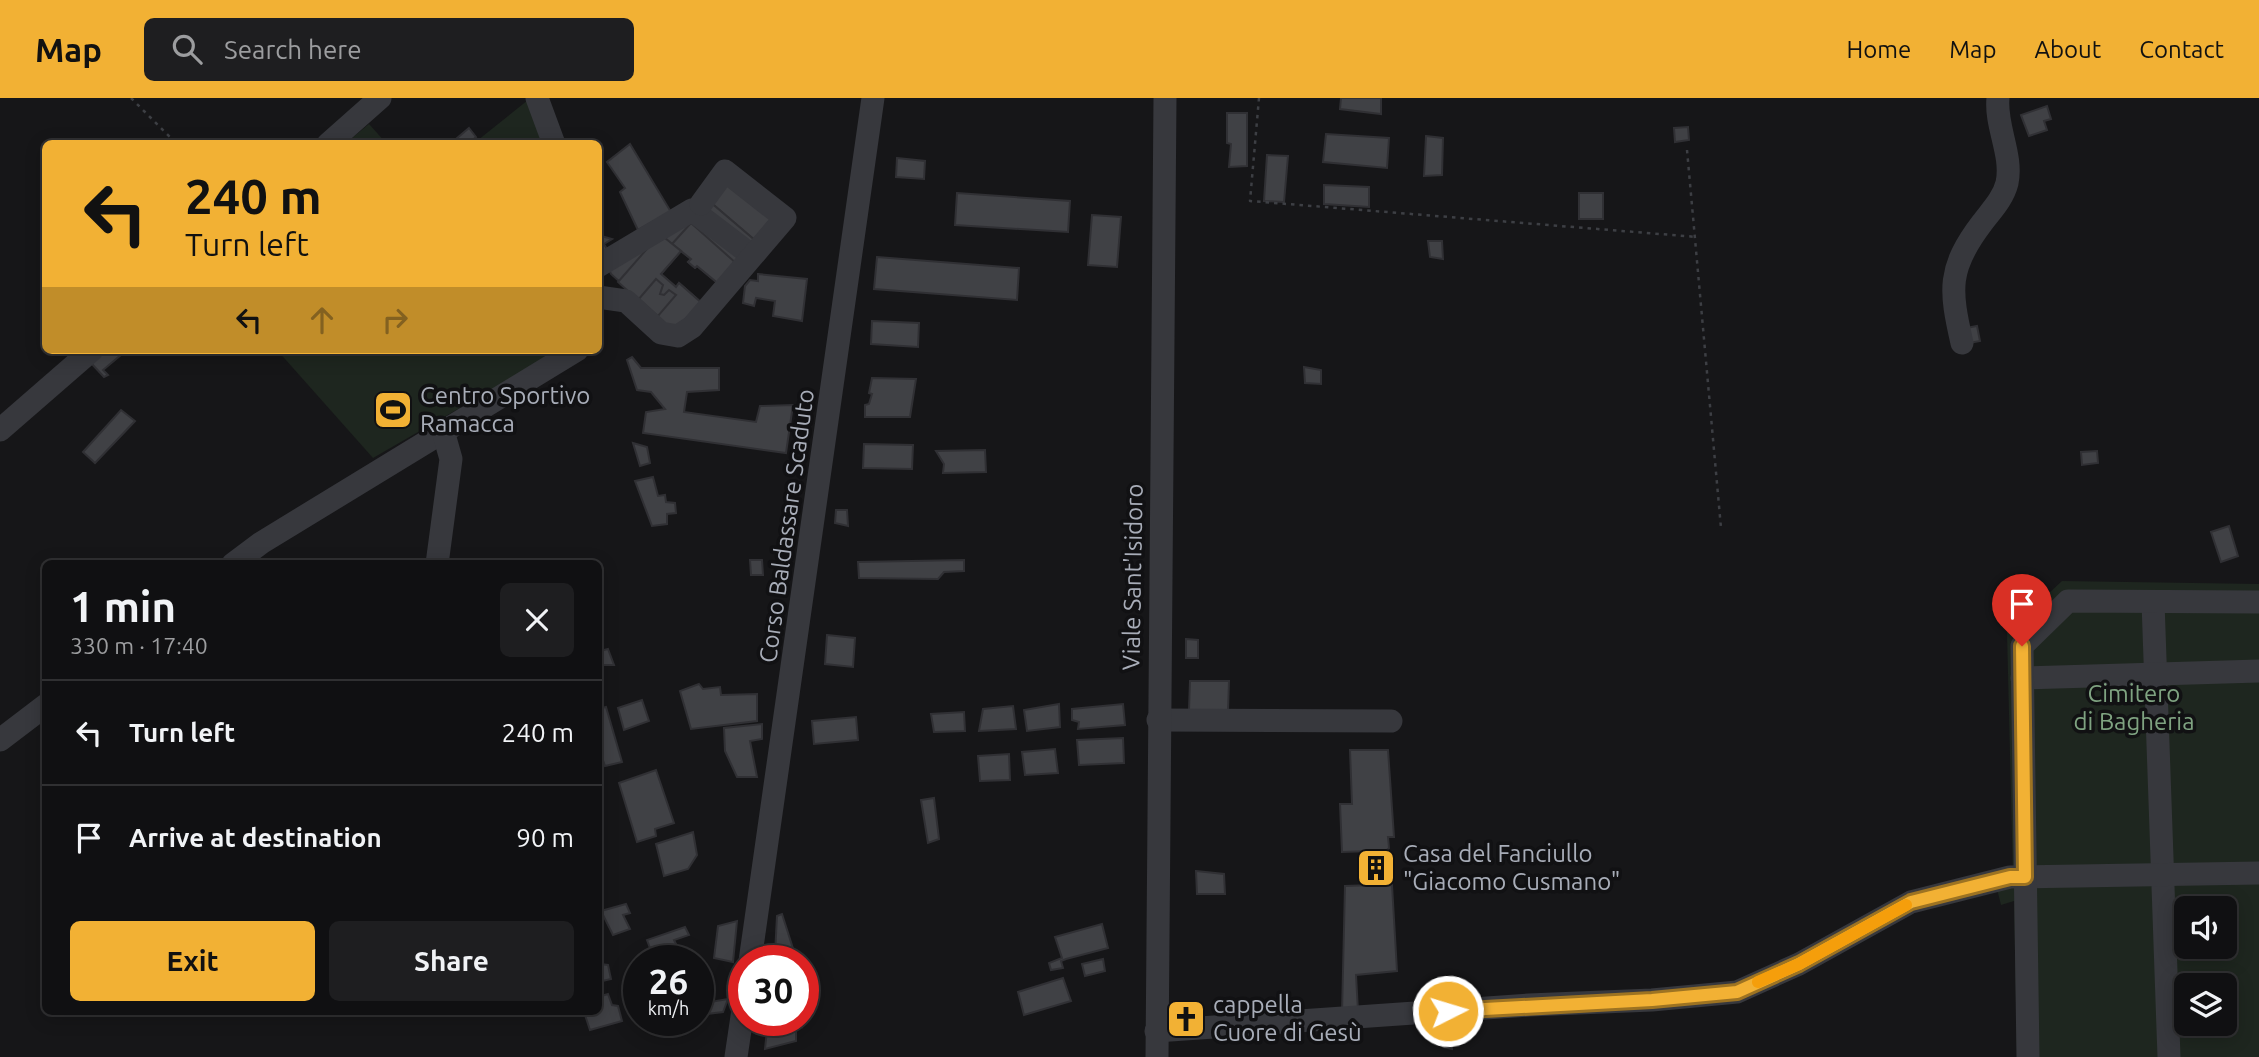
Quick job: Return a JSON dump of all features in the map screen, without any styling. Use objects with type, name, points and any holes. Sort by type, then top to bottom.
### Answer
[{"type":"street","points":[[333,140],[380,98]]},
{"type":"street","points":[[537,98],[553,140]]},
{"type":"street","name":"Corso Baldassare Scaduto","points":[[752,945],[873,98]]},
{"type":"street","name":"Viale Sant'Isidoro","points":[[1157,1057],[1165,98]]},
{"type":"street","points":[[1962,343],[1954,298],[1955,268],[1966,244],[2003,196],[2008,180],[1998,98]]},
{"type":"street","points":[[602,298],[626,302],[661,333],[678,336],[692,327],[785,218],[725,171],[704,203]]},
{"type":"street","points":[[602,264],[692,210],[743,247]]},
{"type":"street","points":[[0,430],[87,354]]},
{"type":"street","points":[[238,560],[261,543],[570,354]]},
{"type":"street","points":[[438,560],[451,459],[443,431]]},
{"type":"street","points":[[2028,1057],[2018,877],[2022,646],[2068,601],[2259,602]]},
{"type":"street","points":[[2153,602],[2169,1057]]},
{"type":"street","points":[[2022,678],[2259,671]]},
{"type":"street","points":[[0,740],[42,708]]},
{"type":"street","points":[[1158,720],[1391,721]]},
{"type":"street","points":[[1156,1031],[1529,1005],[1665,999],[1737,992],[1799,964],[1911,902],[2018,877],[2259,873]]},
{"type":"street","points":[[736,1057],[739,1036]]},
{"type":"path","points":[[131,98],[173,140]]},
{"type":"path","points":[[1259,98],[1250,201],[1697,237]]},
{"type":"path","points":[[1687,150],[1697,237],[1721,528]]},
{"type":"green space","points":[[528,100],[543,140],[478,140]]},
{"type":"green space","points":[[369,124],[383,140],[350,140]]},
{"type":"green space","name":"Centro Sportivo Ramacca","points":[[281,354],[553,354],[373,458]]},
{"type":"green space","name":"Cimitero di Bagheria","points":[[2062,581],[2259,584],[2259,1057],[2017,1057],[2014,901],[2001,905],[1996,885],[2013,878],[2007,632]]},
{"type":"building","points":[[1341,98],[1381,98],[1381,114],[1340,109]]},
{"type":"building","points":[[2047,106],[2051,119],[2044,121],[2047,130],[2029,136],[2021,115]]},
{"type":"building","points":[[1227,113],[1247,113],[1247,166],[1229,167],[1231,144],[1227,143]]},
{"type":"building","points":[[1688,127],[1689,140],[1675,142],[1674,128]]},
{"type":"building","points":[[469,128],[476,137],[473,140],[455,140]]},
{"type":"building","points":[[1326,134],[1389,138],[1387,168],[1323,162]]},
{"type":"building","points":[[1426,136],[1443,138],[1442,175],[1424,176]]},
{"type":"building","points":[[630,144],[671,212],[638,230],[620,192],[625,188],[607,162]]},
{"type":"building","points":[[1267,155],[1288,156],[1284,202],[1264,201]]},
{"type":"building","points":[[897,158],[925,161],[924,179],[896,177]]},
{"type":"building","points":[[728,180],[775,222],[757,242],[709,201]]},
{"type":"building","points":[[1324,185],[1369,187],[1369,207],[1324,204]]},
{"type":"building","points":[[957,193],[1070,201],[1068,232],[955,225]]},
{"type":"building","points":[[1579,193],[1603,193],[1603,219],[1579,219]]},
{"type":"building","points":[[709,201],[757,242],[720,285],[688,262],[691,259],[681,251],[661,274],[676,287],[679,283],[704,305],[672,329],[611,274],[603,255]]},
{"type":"building","points":[[1092,215],[1121,217],[1117,267],[1088,265]]},
{"type":"building","points":[[691,223],[737,264],[720,285],[697,266],[695,268],[688,262],[691,259],[672,244]]},
{"type":"building","points":[[660,234],[681,251],[661,274],[676,287],[679,283],[704,305],[672,329],[657,317],[676,295],[669,290],[664,295],[660,294],[663,285],[656,279],[638,300],[618,282]]},
{"type":"building","points":[[602,236],[612,239],[604,244],[608,251],[602,253]]},
{"type":"building","points":[[1428,241],[1442,241],[1443,259],[1430,257]]},
{"type":"building","points":[[877,257],[1019,268],[1017,300],[874,289]]},
{"type":"building","points":[[758,274],[807,279],[802,321],[773,316],[775,301],[756,298],[754,306],[743,303],[745,286],[750,280],[758,281]]},
{"type":"building","points":[[872,321],[919,323],[918,347],[871,344]]},
{"type":"building","points":[[1977,326],[1980,341],[1969,343],[1966,328]]},
{"type":"building","points":[[101,354],[122,354],[103,370],[108,375],[104,377],[91,363]]},
{"type":"building","points":[[632,357],[641,368],[719,368],[719,390],[687,392],[684,412],[756,422],[760,406],[793,405],[786,453],[643,433],[646,412],[665,409],[651,392],[637,390],[627,360]]},
{"type":"building","points":[[1304,367],[1321,370],[1321,384],[1305,383]]},
{"type":"building","points":[[872,378],[916,379],[910,417],[865,417],[865,405],[869,404],[872,394],[869,393]]},
{"type":"building","points":[[121,410],[135,421],[95,463],[83,452]]},
{"type":"building","points":[[633,443],[647,447],[650,463],[640,466]]},
{"type":"building","points":[[864,444],[913,445],[912,469],[863,468]]},
{"type":"building","points":[[985,450],[986,472],[943,473],[944,464],[936,451]]},
{"type":"building","points":[[2097,451],[2098,463],[2082,465],[2081,452]]},
{"type":"building","points":[[653,477],[658,496],[665,495],[666,502],[675,503],[676,513],[667,514],[667,524],[652,526],[635,481]]},
{"type":"building","points":[[836,510],[847,510],[848,526],[835,523]]},
{"type":"building","points":[[2229,526],[2238,556],[2221,562],[2211,532]]},
{"type":"building","points":[[750,560],[762,560],[763,575],[751,575]]},
{"type":"building","points":[[964,560],[964,571],[944,572],[938,579],[859,578],[858,562]]},
{"type":"building","points":[[827,635],[855,638],[853,667],[825,664]]},
{"type":"building","points":[[1186,639],[1198,640],[1198,658],[1186,658]]},
{"type":"building","points":[[608,649],[614,665],[602,665],[602,650]]},
{"type":"building","points":[[1190,681],[1229,681],[1228,711],[1189,710]]},
{"type":"building","points":[[699,684],[703,689],[720,687],[721,695],[757,694],[757,721],[691,729],[680,691]]},
{"type":"building","points":[[642,700],[649,721],[624,730],[618,708]]},
{"type":"building","points":[[1059,704],[1060,727],[1027,731],[1024,710]]},
{"type":"building","points":[[1123,704],[1125,725],[1078,729],[1079,722],[1072,720],[1072,709]]},
{"type":"building","points":[[1013,706],[1016,729],[979,731],[983,709]]},
{"type":"building","points":[[606,707],[622,762],[605,766],[602,757],[602,708]]},
{"type":"building","points":[[964,712],[965,731],[934,732],[931,714]]},
{"type":"building","points":[[856,717],[858,740],[814,744],[812,721]]},
{"type":"building","points":[[762,724],[762,739],[750,741],[757,777],[737,777],[725,751],[724,728]]},
{"type":"building","points":[[1123,738],[1124,763],[1079,765],[1077,740]]},
{"type":"building","points":[[1055,749],[1058,773],[1025,775],[1022,752]]},
{"type":"building","name":"Casa del Fanciullo \"Giacomo Cusmano\"","points":[[1350,750],[1388,750],[1394,837],[1388,837],[1389,848],[1385,852],[1378,852],[1381,886],[1392,885],[1397,971],[1356,975],[1358,1011],[1342,1013],[1345,886],[1374,885],[1371,851],[1342,852],[1340,804],[1352,804]]},
{"type":"building","points":[[1009,754],[1010,780],[980,781],[978,756]]},
{"type":"building","points":[[656,770],[674,823],[655,829],[656,836],[637,842],[619,783]]},
{"type":"building","points":[[934,798],[939,839],[928,843],[921,800]]},
{"type":"building","points":[[693,832],[697,855],[688,869],[664,876],[656,844]]},
{"type":"building","points":[[1196,871],[1224,874],[1225,894],[1197,894]]},
{"type":"building","points":[[626,904],[630,913],[623,915],[630,929],[613,935],[602,911]]},
{"type":"building","points":[[782,914],[792,945],[775,945],[777,916]]},
{"type":"building","points":[[737,921],[735,945],[728,945],[728,961],[714,958],[718,926]]},
{"type":"building","points":[[1102,924],[1108,948],[1066,959],[1061,961],[1063,968],[1051,970],[1049,963],[1062,958],[1055,937]]},
{"type":"building","points":[[685,927],[689,935],[674,940],[676,945],[649,945],[647,940]]},
{"type":"building","points":[[1103,959],[1105,971],[1085,976],[1082,964]]},
{"type":"building","points":[[602,964],[608,965],[611,979],[602,981]]},
{"type":"building","points":[[1063,978],[1071,1001],[1024,1015],[1018,992]]},
{"type":"building","points":[[608,994],[612,1005],[618,1006],[622,1021],[590,1030],[585,1015],[602,1015],[602,996]]},
{"type":"building","points":[[728,999],[723,1012],[714,1013],[714,1001]]},
{"type":"building","points":[[1451,1024],[1452,1049],[1443,1047],[1442,1026]]},
{"type":"building","points":[[766,1036],[796,1036],[796,1041],[765,1049]]},
{"type":"slow traffic","points":[[1758,982],[1799,964],[1906,905]]},
{"type":"place","name":"Centro Sportivo Ramacca","points":[[393,410]]},
{"type":"place","name":"Casa del Fanciullo \"Giacomo Cusmano\"","points":[[1376,868]]},
{"type":"place","name":"cappella Cuore di Gesù","points":[[1186,1019]]},
{"type":"route","points":[[1448,1011],[1652,1000],[1737,992],[1799,964],[1911,902],[2010,877],[2025,877],[2022,646]]}]
